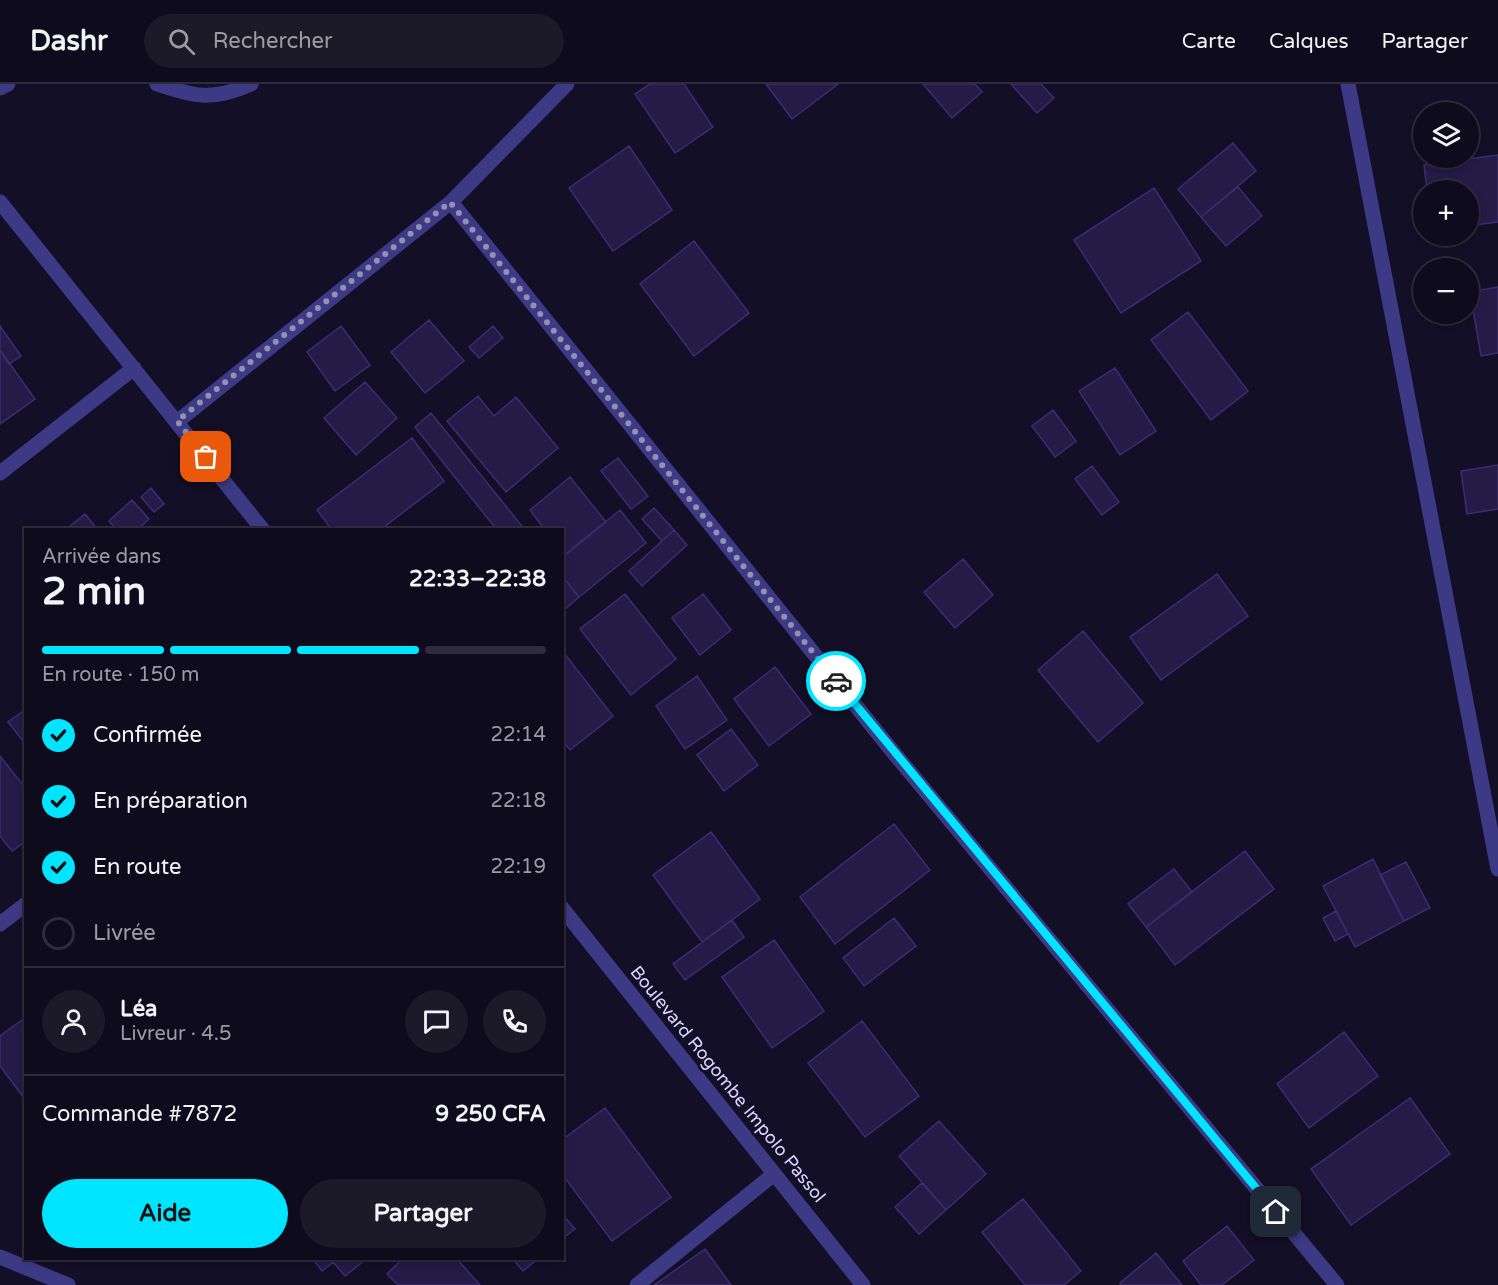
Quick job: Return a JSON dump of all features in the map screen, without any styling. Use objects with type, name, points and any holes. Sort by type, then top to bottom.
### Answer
[{"type":"street","points":[[0,88],[8,84]]},
{"type":"street","points":[[157,84],[188,94],[225,95],[251,84]]},
{"type":"street","points":[[177,421],[450,202],[567,84]]},
{"type":"street","points":[[1348,84],[1498,869]]},
{"type":"street","points":[[0,202],[261,528]]},
{"type":"street","points":[[450,202],[893,752],[1337,1285]]},
{"type":"street","points":[[0,473],[134,368]]},
{"type":"street","points":[[0,924],[24,906]]},
{"type":"street","name":"Boulevard Rogombe Impolo Passol","points":[[564,910],[863,1285]]},
{"type":"street","points":[[637,1285],[774,1173]]},
{"type":"street","points":[[0,1257],[68,1285]]},
{"type":"building","points":[[650,84],[684,84],[713,127],[675,153],[635,94]]},
{"type":"building","points":[[766,84],[838,84],[792,119]]},
{"type":"building","points":[[923,84],[975,84],[982,92],[952,118]]},
{"type":"building","points":[[1011,84],[1041,84],[1054,98],[1037,113]]},
{"type":"building","points":[[1233,143],[1256,171],[1201,217],[1178,189]]},
{"type":"building","points":[[629,146],[672,210],[613,251],[569,188]]},
{"type":"building","points":[[1498,155],[1498,222],[1479,225],[1479,180],[1426,180],[1424,168],[1479,168],[1479,158]]},
{"type":"building","points":[[1238,187],[1262,216],[1226,246],[1201,217]]},
{"type":"building","points":[[1154,188],[1201,261],[1121,313],[1074,240]]},
{"type":"building","points":[[694,241],[749,313],[694,356],[640,284]]},
{"type":"building","points":[[1498,287],[1498,353],[1481,356],[1476,324],[1479,324],[1479,290]]},
{"type":"building","points":[[1188,312],[1248,391],[1211,420],[1151,340]]},
{"type":"building","points":[[429,320],[464,361],[425,393],[391,352]]},
{"type":"building","points":[[0,326],[21,356],[9,364],[0,350]]},
{"type":"building","points":[[341,326],[370,365],[335,391],[307,352]]},
{"type":"building","points":[[493,326],[503,338],[479,358],[469,347]]},
{"type":"building","points":[[0,350],[35,399],[0,424]]},
{"type":"building","points":[[1115,368],[1156,431],[1120,455],[1079,391]]},
{"type":"building","points":[[365,382],[397,418],[356,455],[324,418]]},
{"type":"building","points":[[478,396],[494,416],[516,397],[558,448],[506,492],[447,421]]},
{"type":"building","points":[[1053,410],[1076,441],[1055,457],[1032,426]]},
{"type":"building","points":[[431,413],[523,528],[495,528],[415,427]]},
{"type":"building","points":[[412,438],[444,481],[383,528],[330,528],[317,510]]},
{"type":"building","points":[[618,458],[648,496],[631,509],[601,471]]},
{"type":"building","points":[[1498,465],[1498,509],[1467,514],[1461,471]]},
{"type":"building","points":[[1092,466],[1119,502],[1102,515],[1075,479]]},
{"type":"building","points":[[570,477],[606,522],[565,555],[564,528],[544,528],[530,510]]},
{"type":"building","points":[[151,488],[164,504],[154,512],[141,497]]},
{"type":"building","points":[[132,500],[149,519],[139,528],[115,528],[109,521]]},
{"type":"building","points":[[654,508],[674,530],[662,541],[642,519]]},
{"type":"building","points":[[620,510],[646,543],[579,597],[564,578],[564,555]]},
{"type":"building","points":[[85,514],[96,528],[68,528]]},
{"type":"building","points":[[674,530],[687,545],[642,586],[629,571]]},
{"type":"building","points":[[963,559],[993,595],[955,628],[924,592]]},
{"type":"building","points":[[1217,574],[1248,616],[1161,680],[1130,637]]},
{"type":"building","points":[[564,578],[579,597],[564,610]]},
{"type":"building","points":[[625,594],[676,659],[631,695],[580,629]]},
{"type":"building","points":[[703,594],[731,630],[700,655],[672,618]]},
{"type":"building","points":[[1083,631],[1143,703],[1098,742],[1038,670]]},
{"type":"building","points":[[564,653],[613,716],[570,750],[564,742]]},
{"type":"building","points":[[775,667],[811,714],[769,746],[734,699]]},
{"type":"building","points":[[697,676],[727,720],[685,749],[656,706]]},
{"type":"building","points":[[24,710],[24,742],[8,722]]},
{"type":"building","points":[[731,729],[758,765],[724,791],[697,755]]},
{"type":"building","points":[[0,756],[24,786],[24,842],[12,851],[0,836]]},
{"type":"building","points":[[894,824],[930,870],[835,944],[800,897]]},
{"type":"building","points":[[711,832],[760,899],[702,942],[653,875]]},
{"type":"building","points":[[1245,851],[1274,889],[1175,965],[1146,927]]},
{"type":"building","points":[[1373,859],[1404,921],[1355,947],[1323,886]]},
{"type":"building","points":[[1406,862],[1430,908],[1404,921],[1380,875]]},
{"type":"building","points":[[1174,869],[1192,892],[1146,927],[1128,904]]},
{"type":"building","points":[[1336,911],[1348,934],[1335,941],[1323,918]]},
{"type":"building","points":[[894,918],[916,946],[864,986],[843,958]]},
{"type":"building","points":[[732,920],[744,937],[685,980],[673,964]]},
{"type":"building","points":[[774,940],[824,1011],[772,1048],[722,977]]},
{"type":"building","points":[[24,1018],[24,1098],[0,1066],[0,1036]]},
{"type":"building","points":[[862,1021],[919,1096],[865,1137],[808,1063]]},
{"type":"building","points":[[1344,1032],[1378,1076],[1309,1128],[1277,1084]]},
{"type":"building","points":[[1410,1098],[1450,1154],[1351,1225],[1311,1169]]},
{"type":"building","points":[[605,1108],[671,1197],[612,1241],[564,1177],[564,1139]]},
{"type":"building","points":[[939,1121],[986,1174],[946,1210],[899,1156]]},
{"type":"building","points":[[922,1183],[946,1210],[919,1234],[895,1207]]},
{"type":"building","points":[[1023,1199],[1081,1271],[1064,1285],[1025,1285],[982,1232]]},
{"type":"building","points":[[564,1216],[575,1229],[564,1237]]},
{"type":"building","points":[[1227,1226],[1254,1260],[1222,1285],[1201,1285],[1183,1261]]},
{"type":"building","points":[[705,1249],[731,1285],[654,1285]]},
{"type":"building","points":[[1156,1253],[1182,1285],[1121,1285],[1120,1283]]},
{"type":"building","points":[[314,1260],[336,1260],[322,1271]]},
{"type":"building","points":[[336,1260],[365,1260],[345,1276],[333,1262]]},
{"type":"building","points":[[401,1260],[458,1260],[480,1285],[398,1285],[387,1274]]},
{"type":"building","points":[[514,1260],[537,1260],[523,1271]]},
{"type":"way so far","points":[[206,457],[177,421],[450,202],[836,681]]},
{"type":"route","points":[[836,681],[908,771],[1276,1212]]}]
